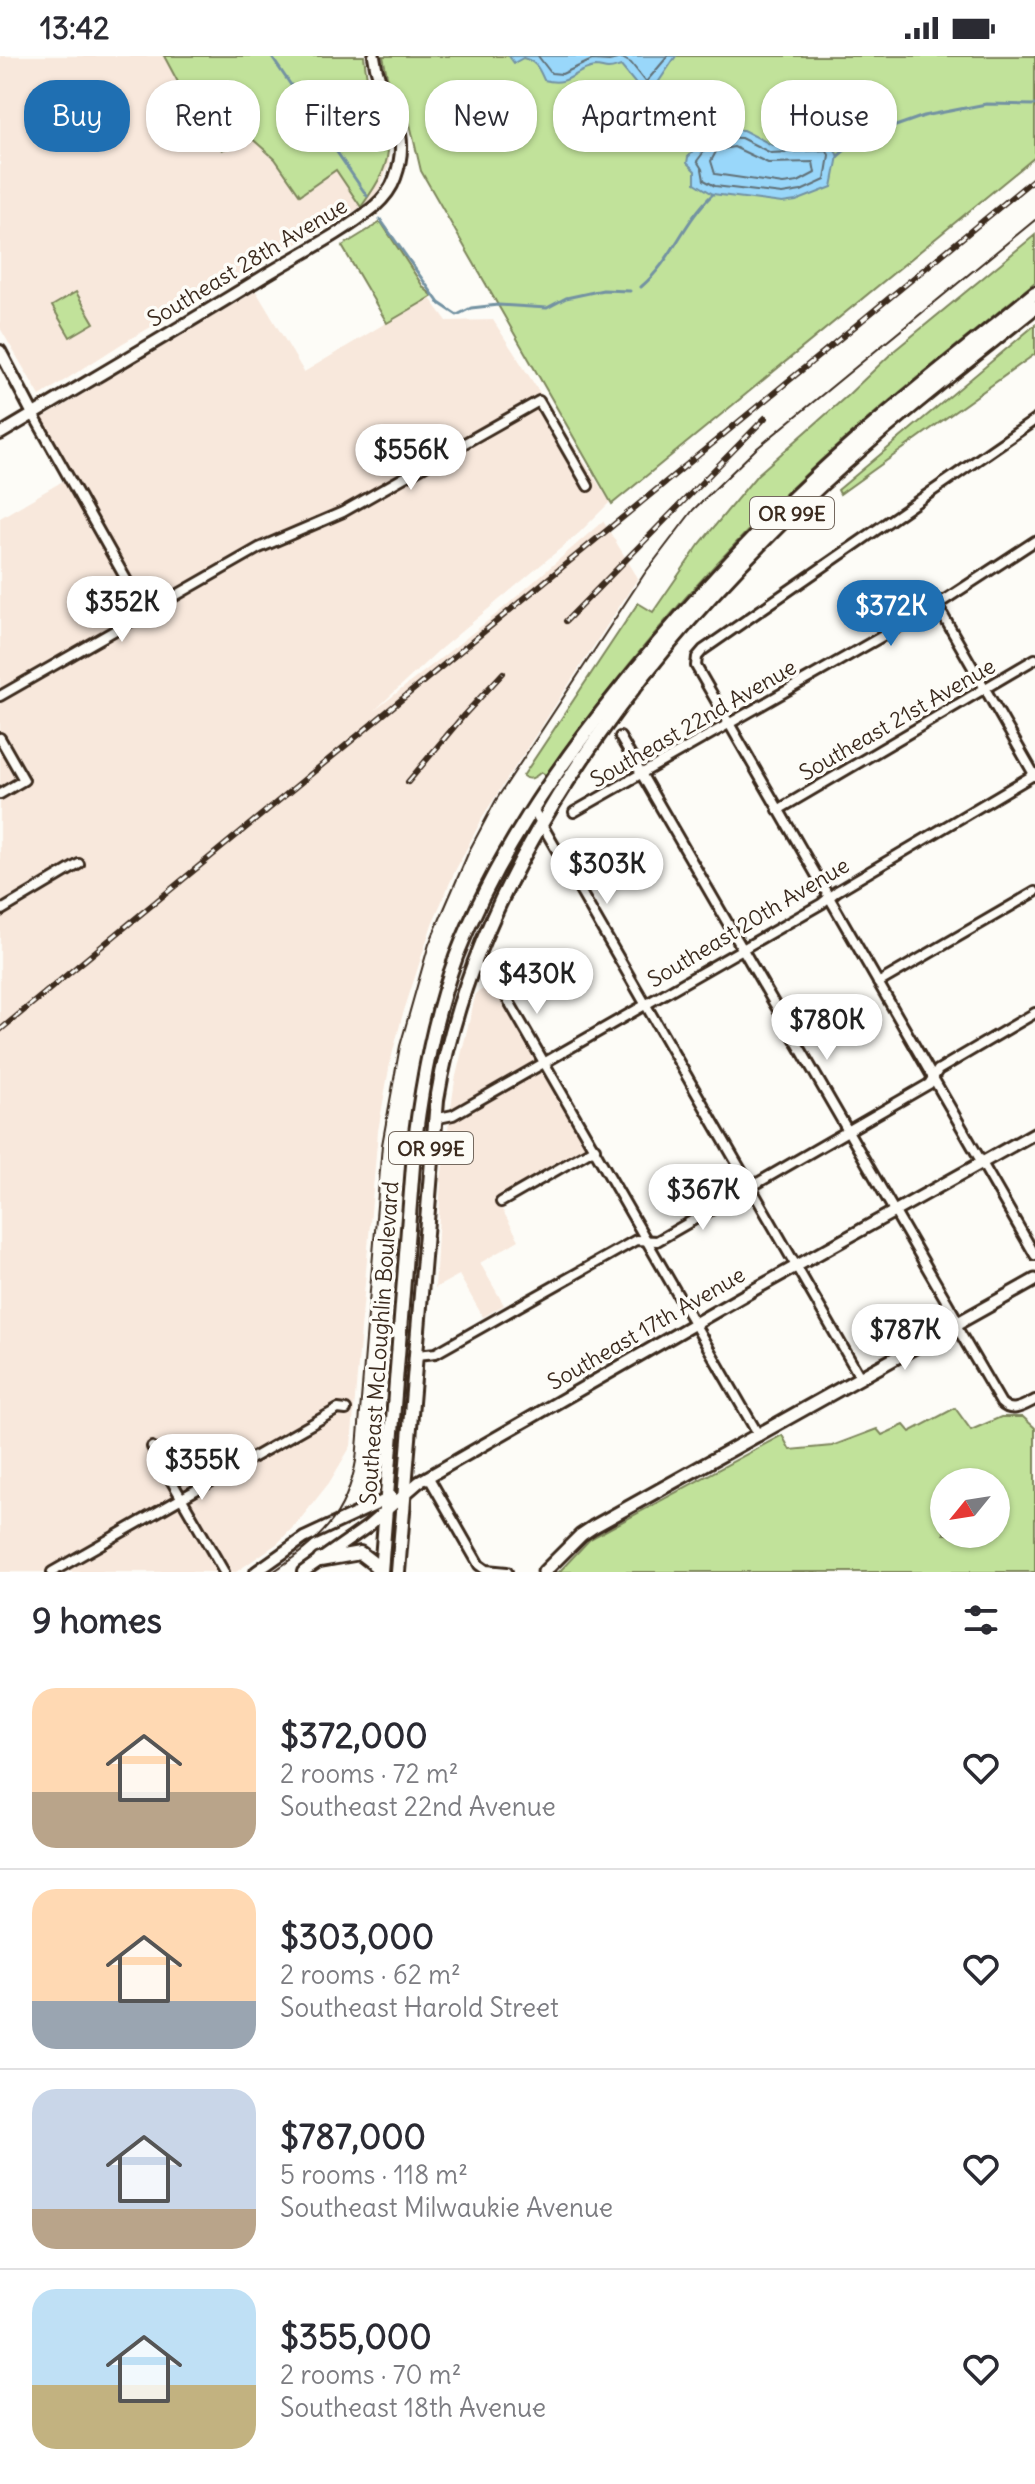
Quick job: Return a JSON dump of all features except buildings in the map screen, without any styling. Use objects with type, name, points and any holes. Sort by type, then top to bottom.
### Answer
[{"type":"highway","name":"Southeast McLoughlin Boulevard","points":[[380,1572],[413,1155],[425,1067],[440,1008],[465,937],[492,878],[583,734],[670,628],[747,544],[855,441],[1035,293]]},
{"type":"highway","name":"Southeast McLoughlin Boulevard","points":[[398,1572],[434,1119],[451,1031],[473,963],[506,889],[542,825],[625,700],[688,623],[756,549],[872,440],[1035,307]]},
{"type":"highway","points":[[320,1560],[360,1553],[380,1572]]},
{"type":"main road","points":[[544,1572],[581,1535],[1035,1280]]},
{"type":"street","name":"Southeast 28th Avenue","points":[[0,434],[378,204],[395,178],[402,141],[399,123],[378,76],[374,56]]},
{"type":"street","points":[[0,351],[145,613]]},
{"type":"street","points":[[0,696],[265,545],[343,512],[539,401],[588,486]]},
{"type":"street","points":[[1035,420],[703,650],[696,662],[699,675],[1035,1255]]},
{"type":"street","name":"Southeast 22nd Avenue","points":[[574,812],[937,605],[1035,541]]},
{"type":"street","points":[[937,605],[1035,775]]},
{"type":"street","name":"Southeast 21st Avenue","points":[[778,810],[1035,659]]},
{"type":"street","points":[[620,737],[895,1211],[1001,1403],[1008,1409],[1020,1408],[1035,1400]]},
{"type":"street","points":[[0,738],[24,780],[0,794]]},
{"type":"street","name":"Southeast 20th Avenue","points":[[434,1119],[453,1115],[1035,775]]},
{"type":"street","points":[[533,809],[860,1377]]},
{"type":"street","points":[[0,911],[79,864]]},
{"type":"street","points":[[878,983],[1035,892]]},
{"type":"street","points":[[473,963],[496,979],[759,1436]]},
{"type":"street","points":[[417,1355],[436,1353],[636,1240],[657,1241],[929,1084],[938,1070],[1034,1015]]},
{"type":"street","name":"Southeast 17th Avenue","points":[[256,1572],[304,1538],[387,1504],[428,1476],[695,1323],[1035,1133]]},
{"type":"street","points":[[501,1202],[595,1148]]},
{"type":"street","points":[[52,1572],[338,1409],[346,1410]]},
{"type":"street","points":[[152,1447],[224,1572]]},
{"type":"street","points":[[428,1476],[479,1570],[507,1572]]},
{"type":"street","name":"Southeast 17th Avenue","points":[[303,1572],[367,1527],[387,1504]]},
{"type":"shaded area","points":[[0,56],[364,56],[369,80],[276,80],[276,152],[389,152],[389,165],[380,188],[361,207],[123,343],[40,396],[0,328]]},
{"type":"shaded area","points":[[256,291],[304,372],[429,297],[447,321],[493,320],[610,502],[579,533],[438,651],[374,711],[499,612],[603,521],[638,578],[485,813],[432,924],[390,1063],[378,1131],[351,1446],[329,1483],[278,1543],[236,1572],[0,1572],[0,518],[68,478],[36,422]]},
{"type":"shaded area","points":[[493,984],[589,1152],[499,1204],[519,1240],[480,1263],[504,1305],[483,1317],[459,1275],[435,1288],[441,1179],[455,1080],[476,993]]},
{"type":"green space","points":[[164,56],[364,56],[367,80],[276,80],[276,152],[388,152],[382,173],[361,207],[336,170],[300,195],[275,159],[260,146],[260,80],[177,80]]},
{"type":"green space","points":[[383,56],[1035,56],[1035,157],[612,504],[421,171],[409,122],[409,80],[389,80]]},
{"type":"green space","points":[[381,222],[424,288],[433,296],[387,323],[342,246]]},
{"type":"green space","points":[[1035,235],[1035,282],[859,426],[767,511],[699,582],[635,657],[546,775],[541,772],[535,777],[525,778],[523,776],[638,603],[653,612],[699,545],[757,475],[895,350]]},
{"type":"green space","points":[[76,292],[94,323],[70,337],[52,306]]},
{"type":"green space","points":[[1035,325],[1035,354],[840,494],[838,490]]},
{"type":"green space","points":[[955,1408],[971,1430],[1001,1417],[1023,1417],[1035,1428],[1035,1572],[559,1572],[590,1539],[782,1435],[790,1450],[832,1446],[877,1429],[882,1435],[904,1425],[910,1432]]},
{"type":"water","points":[[509,56],[676,56],[660,80],[632,80],[621,66],[608,69],[595,67],[566,80],[553,82],[544,80],[531,61],[523,58],[514,63]]},
{"type":"water","points":[[745,131],[761,139],[761,152],[836,152],[838,156],[832,187],[782,203],[713,194],[695,183],[695,171],[687,163],[693,152],[745,152]]},
{"type":"waterway","points":[[271,56],[367,196]]},
{"type":"waterway","points":[[838,156],[852,144],[877,137],[890,128],[924,116],[986,104],[1035,105]]},
{"type":"waterway","points":[[641,287],[652,277],[693,217],[713,194]]},
{"type":"waterway","points":[[380,219],[439,303],[457,315],[471,308],[498,305],[547,308],[566,298],[603,290],[630,291]]},
{"type":"tram line","points":[[273,1572],[328,1526],[351,1481],[356,1461],[382,1145],[400,1046],[429,944],[470,849],[496,800],[645,573],[693,510],[756,449],[1035,220]]},
{"type":"railway","points":[[0,1030],[1035,178]]},
{"type":"railway","points":[[566,621],[765,418]]},
{"type":"railway","points":[[408,782],[503,673]]}]
